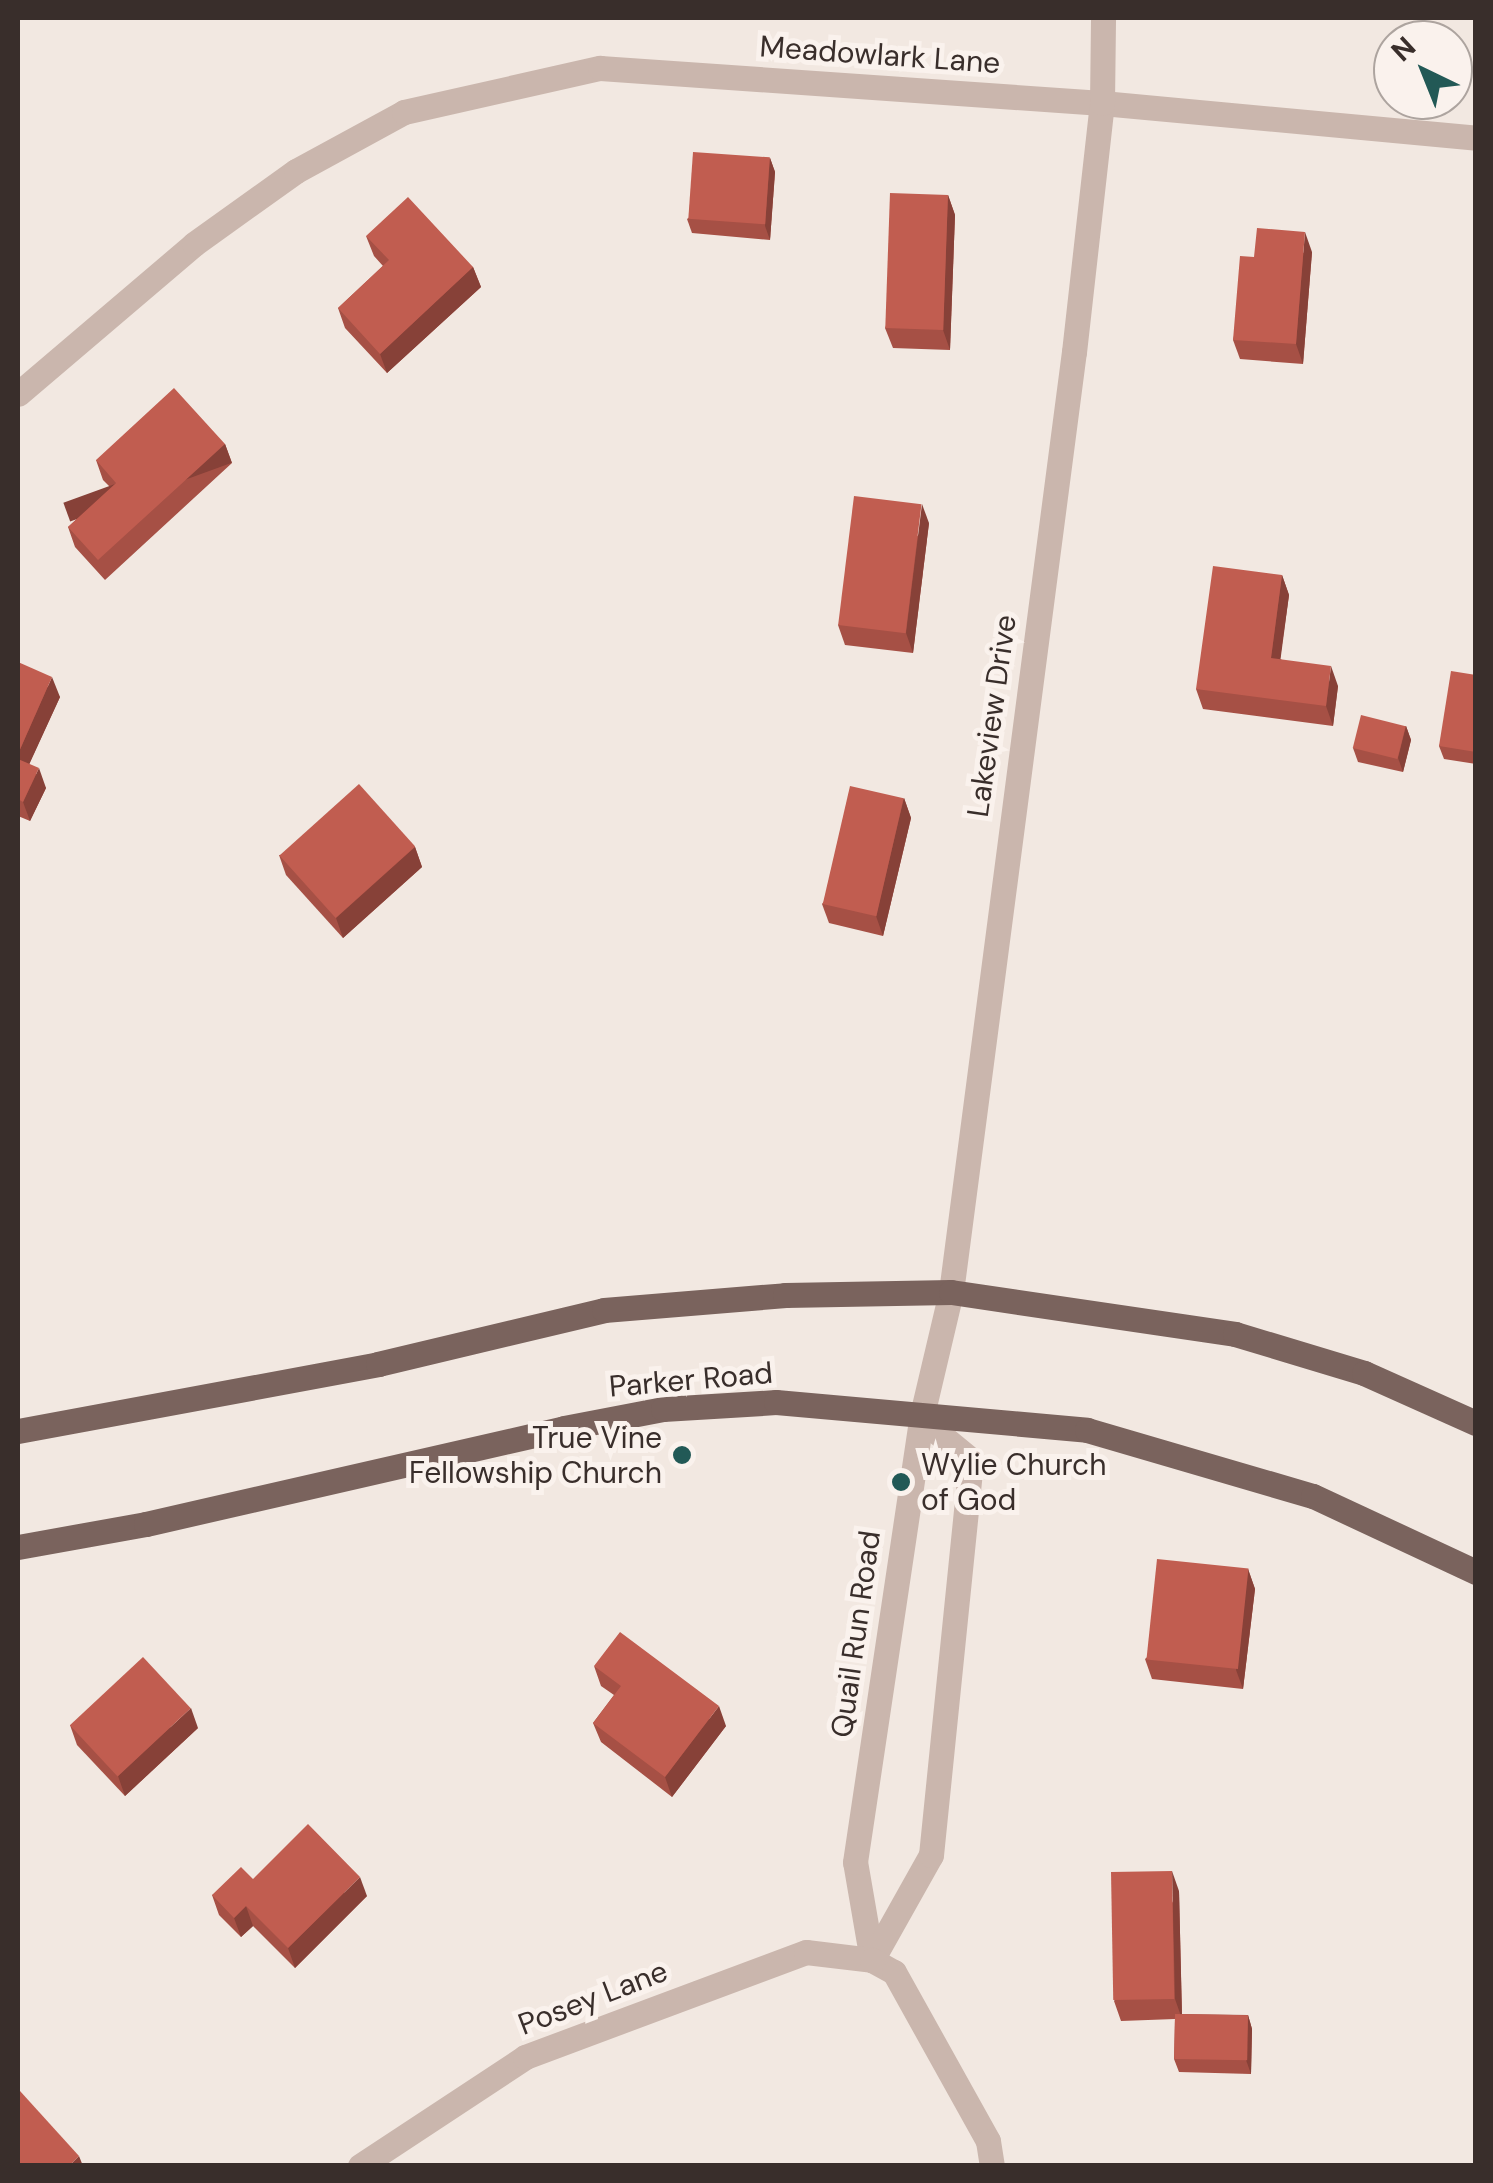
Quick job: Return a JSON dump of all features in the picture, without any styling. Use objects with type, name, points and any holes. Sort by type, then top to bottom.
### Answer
[{"type":"main road","points":[[18,1432],[378,1364],[604,1310],[786,1295],[951,1292],[1235,1334],[1364,1374],[1476,1422]]},
{"type":"main road","name":"Parker Road","points":[[18,1547],[663,1409],[776,1402],[920,1419],[1087,1430],[1205,1460],[1312,1496],[1476,1572]]},
{"type":"street","name":"Lakeview Drive","points":[[920,1419],[951,1292],[1102,103],[1103,18]]},
{"type":"street","name":"Meadowlark Lane","points":[[18,394],[194,244],[296,170],[404,112],[600,68],[1102,103],[1476,138]]},
{"type":"street","name":"Quail Run Road","points":[[872,1960],[854,1862],[920,1419]]},
{"type":"street","points":[[920,1419],[972,1460],[931,1856],[872,1960],[894,1972],[988,2141],[992,2166]]},
{"type":"street","name":"Posey Lane","points":[[360,2166],[525,2057],[806,1952],[872,1960]]},
{"type":"building","points":[[693,152],[770,157],[765,224],[688,219]]},
{"type":"building","points":[[890,193],[948,195],[943,330],[885,328]]},
{"type":"building","points":[[408,197],[473,267],[380,354],[338,308],[389,260],[366,236]]},
{"type":"building","points":[[1257,228],[1305,232],[1296,344],[1233,340],[1240,256],[1254,257]]},
{"type":"building","points":[[174,388],[225,444],[98,560],[68,527],[116,483],[96,460]]},
{"type":"building","points":[[854,496],[921,504],[906,633],[838,625]]},
{"type":"building","points":[[1213,566],[1282,575],[1271,658],[1331,666],[1326,706],[1196,689]]},
{"type":"building","points":[[18,662],[52,677],[18,754]]},
{"type":"building","points":[[1451,671],[1476,675],[1476,752],[1439,746]]},
{"type":"building","points":[[1361,715],[1406,726],[1397,759],[1353,748]]},
{"type":"building","points":[[18,759],[39,768],[23,802],[18,799]]},
{"type":"building","points":[[359,784],[415,846],[336,918],[279,856]]},
{"type":"building","points":[[850,786],[904,798],[876,916],[823,904]]},
{"type":"building","points":[[1157,1559],[1248,1569],[1238,1669],[1146,1659]]},
{"type":"building","points":[[620,1632],[719,1706],[665,1777],[593,1723],[621,1686],[594,1666]]},
{"type":"building","points":[[143,1657],[191,1708],[118,1776],[70,1725]]},
{"type":"building","points":[[308,1824],[360,1877],[288,1948],[246,1906],[234,1918],[212,1895],[241,1867],[253,1879]]},
{"type":"building","points":[[1172,1871],[1174,1999],[1113,2000],[1111,1872]]},
{"type":"building","points":[[1175,2014],[1248,2015],[1247,2060],[1174,2059]]},
{"type":"building","points":[[20,2091],[79,2156],[69,2166],[18,2166]]},
{"type":"place","name":"True Vine Fellowship Church","points":[[682,1455]]},
{"type":"place","name":"Wylie Church of God","points":[[901,1482]]}]
